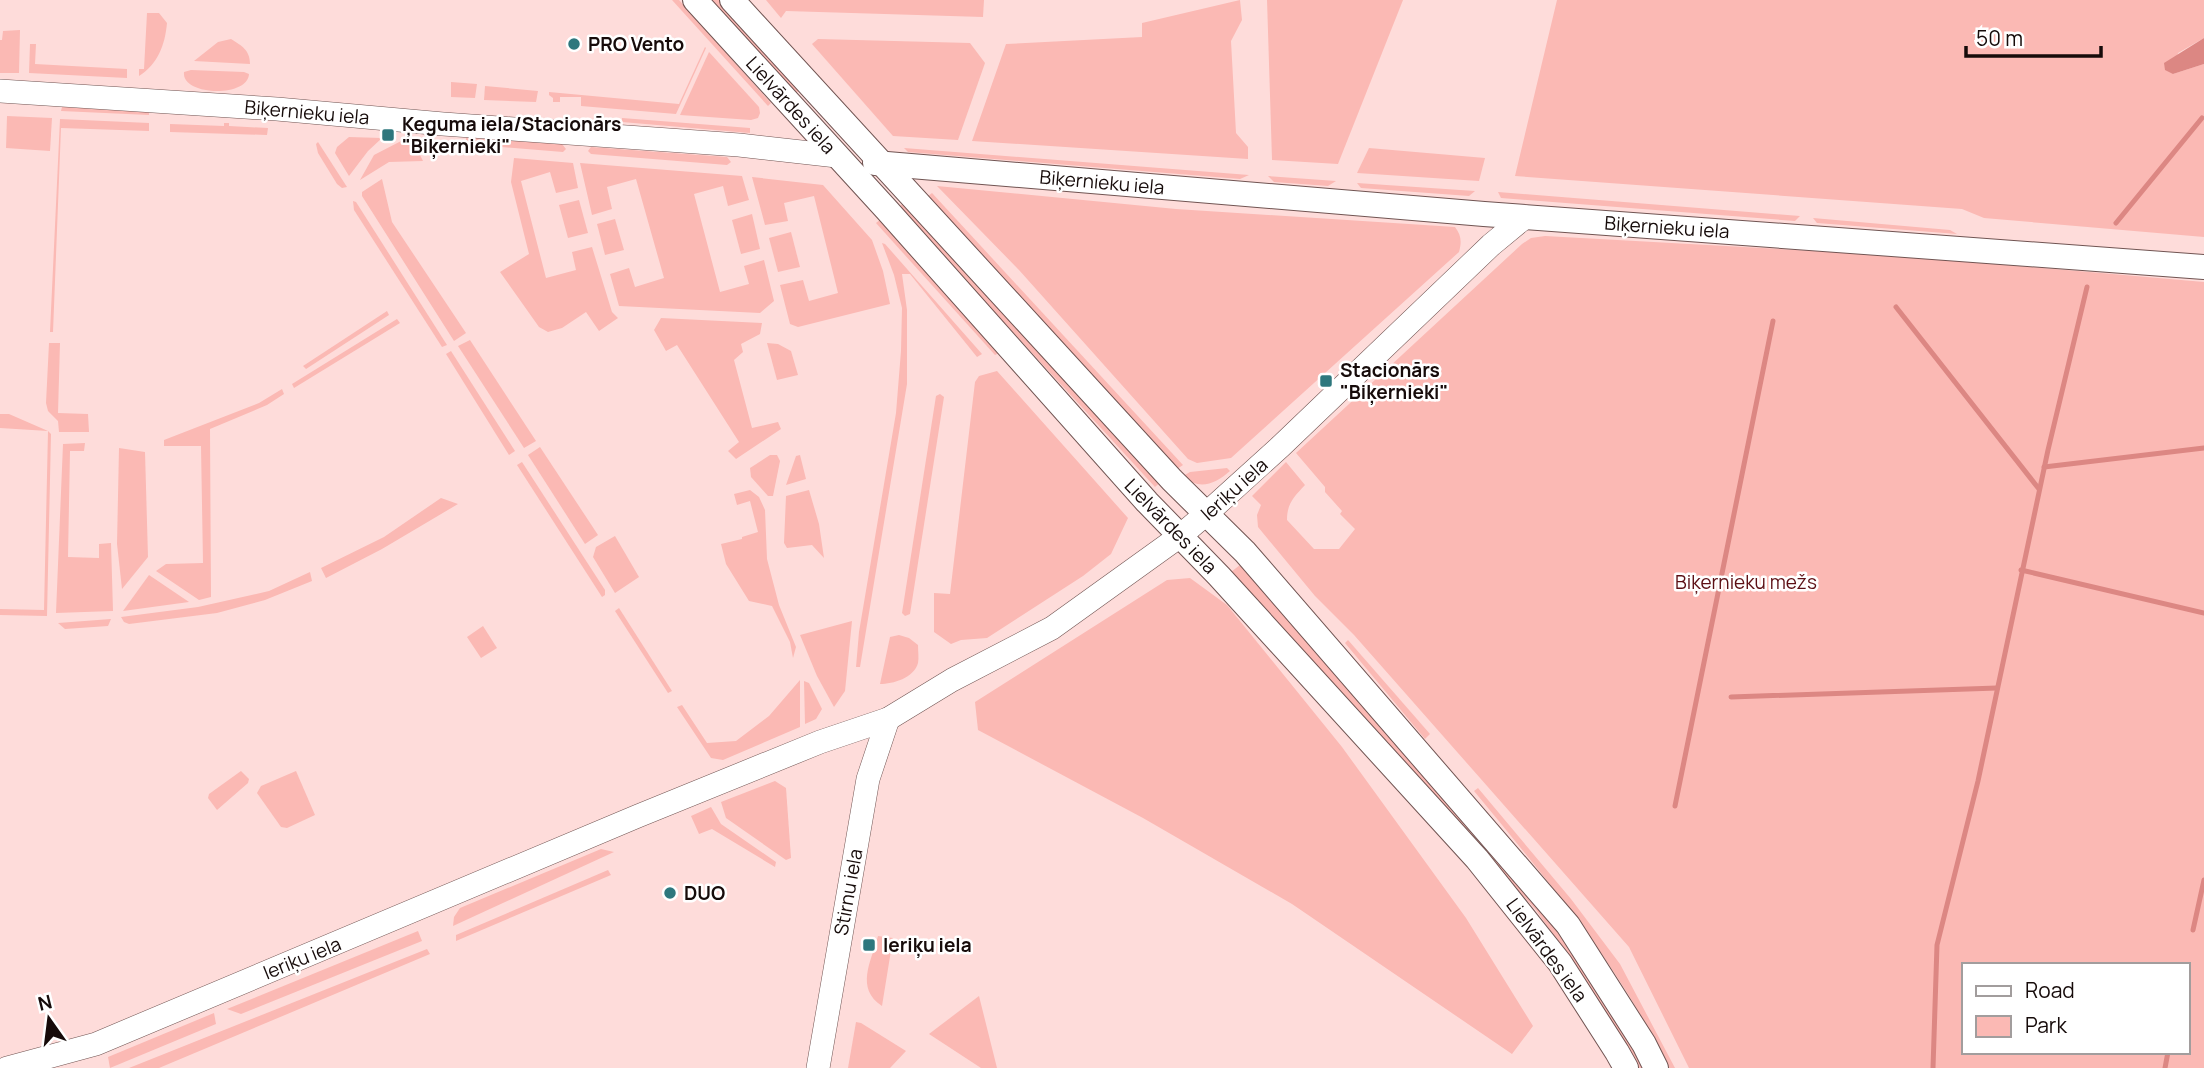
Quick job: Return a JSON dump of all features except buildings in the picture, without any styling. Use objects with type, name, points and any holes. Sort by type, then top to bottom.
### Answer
[{"type":"main road","name":"Lielvārdes iela","points":[[695,0],[887,209],[1147,502],[1388,759],[1477,859],[1560,962],[1626,1068]]},
{"type":"main road","name":"Lielvārdes iela","points":[[732,0],[1162,469],[1261,570],[1567,925],[1644,1044],[1656,1068]]},
{"type":"main road","name":"Biķernieku iela","points":[[837,156],[882,164],[1524,217],[2204,267]]},
{"type":"street","name":"Biķernieku iela","points":[[0,92],[277,108],[443,124],[739,145],[837,156]]},
{"type":"street","name":"Ieriķu iela","points":[[7,1068],[96,1044],[638,816],[820,742],[888,719],[952,680],[1052,628],[1180,536],[1206,514],[1524,217]]},
{"type":"street","name":"Stirnu iela","points":[[818,1068],[868,779],[888,719]]},
{"type":"green space","points":[[672,0],[679,0],[771,103],[768,106]]},
{"type":"green space","points":[[710,0],[723,0],[803,89],[795,93]]},
{"type":"green space","points":[[766,0],[984,0],[983,17],[786,11],[781,18]]},
{"type":"green space","points":[[1240,0],[1242,20],[1231,41],[1236,133],[1248,147],[1248,159],[972,141],[1006,44],[1142,37],[1142,23]]},
{"type":"green space","points":[[1267,0],[1403,0],[1338,164],[1272,160]]},
{"type":"green space","points":[[1557,0],[2204,0],[2204,38],[2178,53],[2173,74],[2204,64],[2204,237],[1984,218],[1962,209],[1515,176]]},
{"type":"green space","points":[[147,13],[159,13],[167,23],[166,31],[156,60],[139,76],[139,69],[144,69]]},
{"type":"green space","points":[[20,30],[19,73],[0,73],[0,40],[3,31]]},
{"type":"green space","points":[[231,39],[247,52],[250,64],[194,61],[218,42]]},
{"type":"green space","points":[[818,39],[970,43],[985,63],[958,140],[893,136],[812,44]]},
{"type":"green space","points":[[30,44],[36,44],[35,64],[127,69],[127,78],[29,73]]},
{"type":"green space","points":[[705,47],[676,114],[581,106],[581,97],[560,97],[560,102],[553,102],[549,95],[549,92],[679,104]]},
{"type":"green space","points":[[709,52],[759,107],[758,118],[751,120],[680,115]]},
{"type":"green space","points":[[191,70],[249,74],[246,82],[238,87],[215,91],[203,90],[186,80],[184,72]]},
{"type":"green space","points":[[451,82],[477,84],[475,98],[451,97]]},
{"type":"green space","points":[[485,86],[538,91],[536,102],[484,100]]},
{"type":"green space","points":[[62,107],[149,111],[149,115],[61,111]]},
{"type":"green space","points":[[7,116],[52,118],[50,151],[6,148]]},
{"type":"green space","points":[[622,118],[750,128],[750,133],[622,122]]},
{"type":"green space","points":[[60,119],[149,123],[149,131],[61,128],[53,332],[50,332]]},
{"type":"green space","points":[[224,123],[229,123],[229,126],[268,128],[267,135],[170,132],[170,124],[224,126]]},
{"type":"green space","points":[[466,136],[562,144],[566,149],[563,152],[466,144]]},
{"type":"green space","points":[[349,137],[382,138],[349,176],[335,153],[337,147]]},
{"type":"green space","points":[[403,140],[415,145],[423,161],[389,162],[360,180],[374,155]]},
{"type":"green space","points":[[318,142],[347,187],[342,188],[337,184],[318,153]]},
{"type":"green space","points":[[591,147],[727,157],[731,162],[727,165],[591,154],[588,151]]},
{"type":"green space","points":[[904,148],[1249,175],[1240,179],[908,152]]},
{"type":"green space","points":[[1369,148],[1485,158],[1479,181],[1357,173]]},
{"type":"green space","points":[[514,158],[573,163],[578,188],[556,193],[550,172],[521,181],[546,278],[576,270],[572,252],[592,247],[612,312],[618,318],[599,331],[586,312],[562,328],[548,332],[539,327],[500,272],[529,254],[511,182]]},
{"type":"green space","points":[[580,163],[742,176],[749,200],[728,206],[723,186],[694,194],[720,292],[749,284],[744,266],[764,260],[774,301],[760,313],[619,306],[610,274],[629,268],[635,287],[664,278],[636,179],[607,187],[612,209],[592,215]]},
{"type":"green space","points":[[1268,176],[1336,181],[1328,186],[1274,182]]},
{"type":"green space","points":[[752,177],[823,185],[872,240],[883,271],[890,304],[798,327],[790,324],[780,285],[803,280],[809,301],[838,293],[814,196],[784,203],[788,221],[765,225]]},
{"type":"green space","points":[[382,179],[392,222],[466,333],[454,341],[362,196],[362,192]]},
{"type":"green space","points":[[1357,183],[1475,191],[1469,196],[1361,188]]},
{"type":"green space","points":[[937,186],[1176,209],[1455,227],[1460,236],[1460,245],[1459,252],[1231,458],[1197,463],[1188,459],[1019,270]]},
{"type":"green space","points":[[1498,192],[1800,216],[1795,221],[1501,198]]},
{"type":"green space","points":[[932,193],[1183,465],[1177,469],[927,197]]},
{"type":"green space","points":[[579,200],[588,233],[568,238],[559,205]]},
{"type":"green space","points":[[353,201],[447,345],[442,347],[354,210]]},
{"type":"green space","points":[[906,202],[1163,480],[1155,487],[898,207]]},
{"type":"green space","points":[[752,214],[760,249],[741,254],[732,220]]},
{"type":"green space","points":[[1813,218],[1950,230],[1957,234],[1817,223]]},
{"type":"green space","points":[[615,219],[624,250],[605,255],[597,224]]},
{"type":"green space","points":[[881,219],[1001,352],[995,355],[876,223]]},
{"type":"green space","points":[[791,232],[800,267],[778,272],[769,238]]},
{"type":"green space","name":"Biķernieku mežs","points":[[1545,236],[1904,256],[2204,282],[2204,1068],[1689,1068],[1629,947],[1354,635],[1315,596],[1258,527],[1257,515],[1261,505],[1252,496],[1286,462],[1305,485],[1294,497],[1287,520],[1314,549],[1339,549],[1355,529],[1340,514],[1342,511],[1325,492],[1325,487],[1296,453],[1531,238]]},
{"type":"green space","points":[[882,243],[885,244],[982,354],[977,357],[910,274],[902,274],[907,310],[907,384],[860,667],[856,667],[859,632],[896,413],[901,351],[902,308]]},
{"type":"green space","points":[[387,311],[389,315],[306,369],[303,366]]},
{"type":"green space","points":[[661,318],[762,323],[760,334],[741,344],[743,352],[734,360],[752,428],[778,422],[781,429],[736,459],[728,451],[739,442],[677,345],[666,351],[654,330]]},
{"type":"green space","points":[[397,319],[400,323],[294,388],[292,384]]},
{"type":"green space","points":[[470,340],[536,441],[524,448],[458,346]]},
{"type":"green space","points":[[49,343],[60,343],[58,413],[88,414],[89,432],[59,432],[58,421],[48,411],[46,403]]},
{"type":"green space","points":[[767,343],[778,344],[791,351],[798,375],[777,380]]},
{"type":"green space","points":[[451,351],[515,451],[509,455],[446,354]]},
{"type":"green space","points":[[997,371],[1128,518],[1111,554],[1083,576],[987,638],[961,640],[951,644],[934,632],[934,593],[950,594],[975,382],[979,376]]},
{"type":"green space","points":[[282,389],[284,394],[267,405],[210,429],[211,597],[199,600],[156,571],[166,564],[203,563],[201,446],[164,446],[164,440],[259,403]]},
{"type":"green space","points":[[940,394],[944,397],[910,614],[905,616],[902,613],[936,396]]},
{"type":"green space","points":[[0,414],[9,414],[48,431],[0,428]]},
{"type":"green space","points":[[48,431],[51,434],[47,616],[0,615],[0,609],[44,610]]},
{"type":"green space","points":[[85,443],[84,451],[70,451],[68,557],[99,558],[99,544],[111,543],[113,611],[56,613],[63,444]]},
{"type":"green space","points":[[540,447],[598,535],[585,544],[528,455]]},
{"type":"green space","points":[[119,448],[145,452],[148,557],[122,589],[117,544]]},
{"type":"green space","points":[[770,455],[777,455],[780,461],[773,496],[768,496],[751,477],[750,468]]},
{"type":"green space","points":[[800,455],[806,479],[786,485],[796,456]]},
{"type":"green space","points":[[522,462],[605,590],[602,597],[517,465]]},
{"type":"green space","points":[[1227,468],[1230,471],[1224,476],[1207,484],[1189,481],[1183,476],[1190,472]]},
{"type":"green space","points":[[750,490],[759,497],[765,510],[767,559],[779,605],[796,647],[793,658],[790,642],[772,606],[749,601],[726,564],[721,544],[758,532],[750,501],[737,505],[734,494]]},
{"type":"green space","points":[[809,490],[819,524],[824,558],[812,545],[787,548],[784,543],[786,496]]},
{"type":"green space","points":[[441,498],[458,504],[326,578],[321,568],[384,537]]},
{"type":"green space","points":[[615,536],[639,577],[615,593],[593,557],[596,547]]},
{"type":"green space","points":[[1240,565],[1544,907],[1648,1068],[1635,1068],[1565,952],[1536,910],[1231,572]]},
{"type":"green space","points":[[310,572],[312,581],[265,600],[217,613],[129,624],[121,617],[198,607],[269,591]]},
{"type":"green space","points":[[149,575],[189,602],[123,611]]},
{"type":"green space","points":[[1190,578],[1227,605],[1342,747],[1466,918],[1533,1026],[1512,1054],[1292,904],[1143,818],[978,730],[975,702],[1167,580]]},
{"type":"green space","points":[[619,608],[672,691],[668,693],[615,611]]},
{"type":"green space","points":[[111,619],[108,626],[65,629],[58,623]]},
{"type":"green space","points":[[852,621],[845,691],[834,707],[817,676],[800,635]]},
{"type":"green space","points":[[483,626],[497,648],[481,658],[467,637]]},
{"type":"green space","points":[[899,635],[918,645],[918,663],[908,676],[880,684],[890,637]]},
{"type":"green space","points":[[1348,640],[1430,734],[1425,739],[1345,643]]},
{"type":"green space","points":[[800,680],[800,727],[723,760],[711,758],[677,707],[682,705],[707,743],[736,741],[769,716]]},
{"type":"green space","points":[[804,681],[809,683],[822,709],[816,719],[805,724]]},
{"type":"green space","points":[[241,771],[249,779],[248,783],[217,810],[208,798],[209,794]]},
{"type":"green space","points":[[296,771],[315,815],[287,828],[281,827],[257,793],[261,786]]},
{"type":"green space","points":[[775,781],[786,788],[791,858],[786,860],[726,818],[721,802]]},
{"type":"green space","points":[[1478,788],[1571,899],[1620,964],[1675,1068],[1669,1068],[1649,1030],[1604,958],[1555,891],[1474,791]]},
{"type":"green space","points":[[711,807],[721,824],[776,862],[775,867],[712,829],[699,834],[691,816]]},
{"type":"green space","points":[[601,849],[614,852],[453,926],[454,917],[460,908]]},
{"type":"green space","points":[[608,870],[611,875],[456,941],[456,935]]},
{"type":"green space","points":[[418,931],[422,941],[241,1014],[227,1009]]},
{"type":"green space","points":[[878,936],[893,938],[882,1006],[874,999],[867,983],[869,965]]},
{"type":"green space","points":[[427,949],[430,954],[159,1068],[129,1068]]},
{"type":"green space","points":[[979,996],[997,1068],[981,1068],[929,1034]]},
{"type":"green space","points":[[214,1013],[216,1024],[110,1068],[108,1057]]},
{"type":"green space","points":[[856,1022],[906,1051],[890,1068],[848,1068]]},
{"type":"shaded area","points":[[2204,38],[2204,64],[2173,74],[2165,70],[2164,63]]},
{"type":"waterway","points":[[2116,223],[2202,118]]},
{"type":"waterway","points":[[1933,1068],[1937,945],[1978,781],[2048,450],[2087,287]]},
{"type":"waterway","points":[[1896,307],[2039,489]]},
{"type":"waterway","points":[[1675,806],[1773,321]]},
{"type":"waterway","points":[[2044,467],[2204,448]]},
{"type":"waterway","points":[[2021,570],[2204,613]]},
{"type":"waterway","points":[[1731,697],[1997,688]]},
{"type":"waterway","points":[[2193,930],[2204,880]]},
{"type":"waterway","points":[[2165,1068],[2168,1054]]},
{"type":"place","name":"PRO Vento","points":[[574,44]]},
{"type":"place","name":"Ķeguma iela/Stacionārs \"Biķernieki\"","points":[[388,135]]},
{"type":"place","name":"Stacionārs \"Biķernieki\"","points":[[1326,381]]},
{"type":"place","name":"DUO","points":[[670,893]]},
{"type":"place","name":"Ieriķu iela","points":[[869,945]]}]
